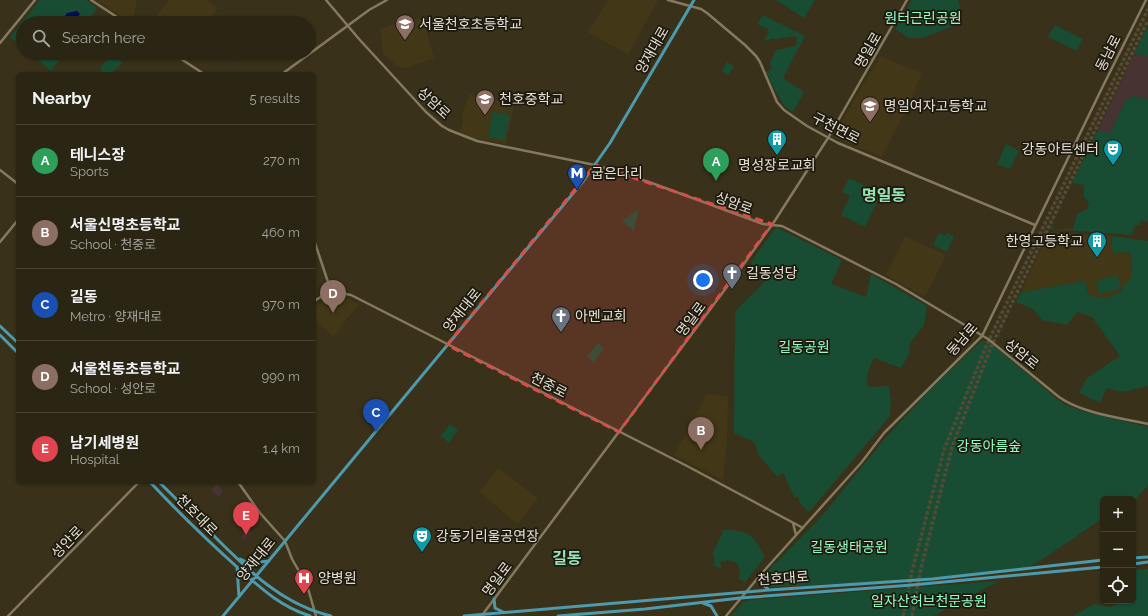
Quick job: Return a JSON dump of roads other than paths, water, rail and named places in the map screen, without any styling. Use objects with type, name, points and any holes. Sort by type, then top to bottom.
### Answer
[{"type":"main road","points":[[22,16],[35,0]]},
{"type":"main road","points":[[91,0],[115,16]]},
{"type":"main road","name":"상암로","points":[[326,0],[359,39],[426,112],[442,126],[477,141],[595,165],[649,182],[763,224],[782,226],[918,296],[988,339],[1059,397],[1071,405],[1098,413],[1148,424]]},
{"type":"main road","points":[[316,49],[369,10],[387,0]]},
{"type":"main road","name":"구천면로","points":[[668,0],[691,6],[707,13],[745,45],[760,62],[775,98],[784,110],[828,138],[1035,225]]},
{"type":"main road","name":"양재대로","points":[[223,616],[584,180],[595,165],[694,0]]},
{"type":"main road","name":"명일로","points":[[482,615],[738,272],[772,224],[828,138],[907,0]]},
{"type":"main road","name":"동남로","points":[[726,616],[762,573],[861,463],[884,433],[982,336],[1146,0]]},
{"type":"main road","points":[[0,43],[16,23]]},
{"type":"main road","points":[[183,60],[201,72]]},
{"type":"main road","points":[[285,72],[301,60]]},
{"type":"main road","points":[[0,170],[16,182]]},
{"type":"main road","points":[[0,242],[16,222]]},
{"type":"main road","points":[[316,246],[331,291],[316,300]]},
{"type":"main road","name":"천중로","points":[[331,291],[351,295],[687,466],[803,528]]},
{"type":"main road","points":[[0,326],[16,341]]},
{"type":"main road","points":[[1,336],[6,337],[7,333]]},
{"type":"main road","points":[[1,336],[16,351]]},
{"type":"main road","name":"성안로","points":[[8,616],[137,484]]},
{"type":"main road","name":"천호대로","points":[[152,484],[164,498],[252,581],[273,598],[296,611],[310,616]]},
{"type":"main road","name":"천호대로","points":[[161,484],[256,576],[278,594],[315,612],[331,616]]},
{"type":"main road","points":[[239,484],[260,513],[285,541],[292,559],[308,585],[316,616]]},
{"type":"main road","points":[[793,522],[796,536]]},
{"type":"main road","points":[[234,555],[247,563],[269,561]]},
{"type":"main road","points":[[1136,558],[1148,557]]},
{"type":"main road","name":"천호대로","points":[[464,616],[769,590],[932,579],[1100,560]]},
{"type":"main road","points":[[1136,564],[1148,562]]},
{"type":"main road","points":[[237,567],[239,597]]},
{"type":"main road","name":"천호대로","points":[[558,616],[645,609],[740,598],[904,586],[1100,567]]},
{"type":"main road","points":[[762,573],[762,584],[769,590]]},
{"type":"main road","points":[[494,599],[495,608],[505,612]]},
{"type":"main road","points":[[702,602],[711,606],[717,616]]},
{"type":"tunnel","points":[[903,616],[912,571],[944,450],[987,344],[1148,9]]},
{"type":"tunnel","points":[[912,616],[920,572],[952,447],[991,347],[1148,20]]},
{"type":"place","name":"서울천호초등학교","points":[[405,41]]},
{"type":"place","name":"천호중학교","points":[[485,116]]},
{"type":"place","name":"명일여자고등학교","points":[[870,123]]},
{"type":"place","name":"명성장로교회","points":[[777,156]]},
{"type":"place","name":"강동아트센터","points":[[1113,166]]},
{"type":"place","name":"테니스장","points":[[716,181]]},
{"type":"place","name":"굽은다리","points":[[577,190]]},
{"type":"place","name":"한영고등학교","points":[[1097,258]]},
{"type":"place","name":"길동성당","points":[[732,290]]},
{"type":"place","name":"서울천동초등학교","points":[[333,313]]},
{"type":"place","name":"아멘교회","points":[[561,333]]},
{"type":"place","name":"길동","points":[[376,432]]},
{"type":"place","name":"서울신명초등학교","points":[[701,450]]},
{"type":"place","name":"남기세병원","points":[[246,535]]},
{"type":"place","name":"강동기리울공연장","points":[[422,553]]},
{"type":"place","name":"양병원","points":[[304,595]]},
{"type":"district","name":"명일동","points":[[884,195]]},
{"type":"district","name":"길동","points":[[567,558]]},
{"type":"park label","name":"원터근린공원","points":[[923,18]]},
{"type":"park label","name":"길동공원","points":[[804,347]]},
{"type":"park label","name":"강동아름숲","points":[[989,446]]},
{"type":"park label","name":"길동생태공원","points":[[849,547]]},
{"type":"park label","name":"일자산허브천문공원","points":[[929,601]]}]
